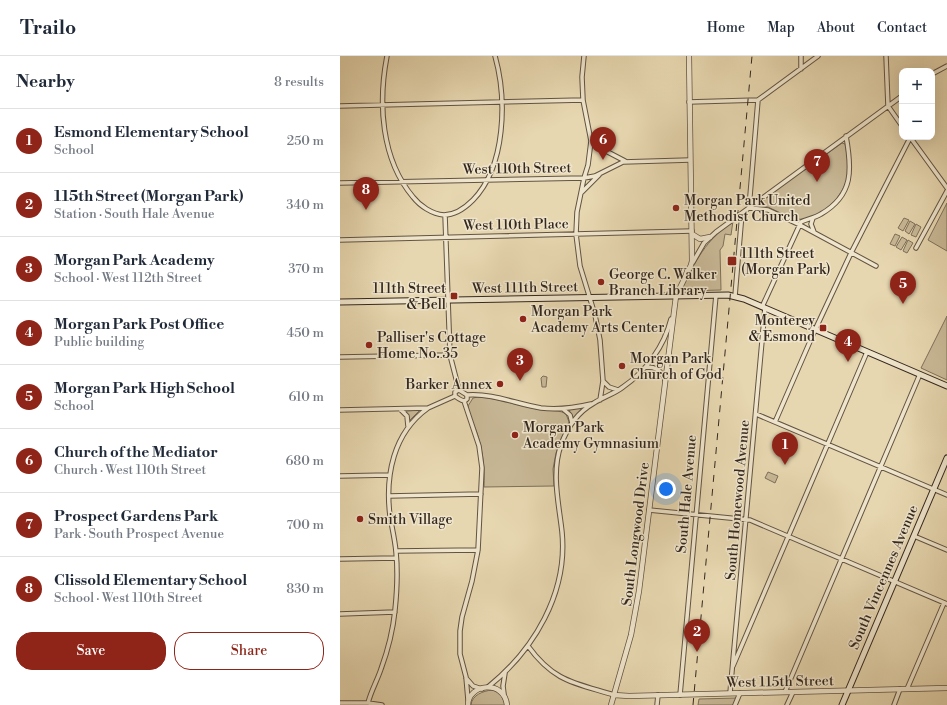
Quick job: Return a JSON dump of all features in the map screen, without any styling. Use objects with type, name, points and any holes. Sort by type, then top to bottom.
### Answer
[{"type":"main road","name":"West 111th Street","points":[[340,302],[716,295],[735,296],[947,386]]},
{"type":"main road","name":"South Vincennes Avenue","points":[[842,705],[947,458]]},
{"type":"street","points":[[387,56],[383,83],[383,105],[386,139],[394,166],[401,182],[415,200],[431,212],[445,215],[466,207],[476,197],[487,180],[494,162],[500,139],[502,122],[502,101],[495,56]]},
{"type":"street","points":[[584,56],[582,78],[583,100],[590,135],[589,160],[577,212],[576,234],[579,259],[595,315],[600,340],[603,381],[603,389],[600,400]]},
{"type":"street","name":"South Longwood Drive","points":[[611,705],[631,635],[637,606],[672,316],[676,296],[691,265],[692,233],[689,56]]},
{"type":"street","points":[[801,56],[801,69]]},
{"type":"street","points":[[689,102],[758,100],[818,56]]},
{"type":"street","points":[[886,56],[888,106],[899,122]]},
{"type":"street","points":[[935,72],[947,66]]},
{"type":"street","points":[[691,265],[696,255],[710,237],[724,225],[899,98]]},
{"type":"street","points":[[340,106],[583,100]]},
{"type":"street","points":[[748,208],[758,100]]},
{"type":"street","points":[[590,135],[602,149],[627,161]]},
{"type":"street","points":[[800,225],[804,221],[813,218],[836,204],[848,186],[850,164],[846,136]]},
{"type":"street","points":[[775,422],[815,330],[851,253],[908,140]]},
{"type":"street","points":[[912,140],[947,188]]},
{"type":"street","name":"West 110th Street","points":[[340,183],[584,178],[601,173],[619,163],[627,161],[690,160]]},
{"type":"street","points":[[581,194],[601,173]]},
{"type":"street","points":[[916,248],[947,191]]},
{"type":"street","points":[[748,208],[768,210],[800,225],[876,266]]},
{"type":"street","points":[[735,296],[742,213]]},
{"type":"street","points":[[445,215],[450,355],[459,390],[467,395],[485,395],[541,408],[563,409],[592,404],[632,381],[646,367],[661,345],[672,316]]},
{"type":"street","points":[[813,218],[812,227],[816,234]]},
{"type":"street","name":"South Homewood Avenue","points":[[730,693],[745,519],[756,414],[764,308],[800,225]]},
{"type":"street","points":[[692,233],[700,239],[710,237]]},
{"type":"street","name":"West 110th Place","points":[[340,240],[576,234],[692,233]]},
{"type":"street","name":"South Hale Avenue","points":[[680,694],[716,295]]},
{"type":"street","points":[[732,669],[867,352]]},
{"type":"street","points":[[340,357],[450,355]]},
{"type":"street","points":[[646,367],[652,367],[659,370],[665,380]]},
{"type":"street","points":[[785,692],[920,374]]},
{"type":"street","points":[[603,381],[609,388],[618,390]]},
{"type":"street","points":[[368,703],[387,651],[395,612],[397,579],[396,551],[390,516],[389,475],[396,449],[408,426],[419,414],[428,408],[455,396],[455,392],[459,390]]},
{"type":"street","points":[[464,401],[468,399],[467,395]]},
{"type":"street","points":[[455,396],[464,401],[479,446],[482,468],[478,550],[460,630],[460,654],[466,677],[468,704]]},
{"type":"street","points":[[468,704],[474,693],[488,687],[505,673],[528,646],[548,612],[559,573],[562,540],[557,492],[556,462],[561,444],[572,423],[592,404]]},
{"type":"street","points":[[340,410],[428,408]]},
{"type":"street","points":[[399,409],[407,416],[408,426]]},
{"type":"street","points":[[563,409],[570,415],[572,423]]},
{"type":"street","points":[[756,414],[947,495]]},
{"type":"street","points":[[340,476],[389,475]]},
{"type":"street","points":[[389,496],[481,494]]},
{"type":"street","points":[[649,510],[750,520],[842,558],[945,604],[907,689]]},
{"type":"street","points":[[914,536],[947,550]]},
{"type":"street","points":[[396,551],[478,550]]},
{"type":"street","points":[[340,559],[396,558]]},
{"type":"street","points":[[340,614],[395,612]]},
{"type":"street","points":[[528,646],[542,664],[560,677],[614,695]]},
{"type":"street","points":[[505,673],[503,686],[508,704]]},
{"type":"street","points":[[466,677],[473,686],[482,689]]},
{"type":"street","points":[[488,687],[498,689],[504,694]]},
{"type":"street","name":"West 115th Street","points":[[614,695],[626,696],[947,688]]},
{"type":"street","points":[[894,705],[900,689]]},
{"type":"street","points":[[787,705],[793,692]]},
{"type":"street","points":[[736,705],[740,693]]},
{"type":"street","points":[[658,695],[658,705]]},
{"type":"street","points":[[340,703],[368,703],[381,705]]},
{"type":"shaded area","points":[[842,143],[845,144],[846,148],[849,172],[841,192],[829,207],[813,217],[795,219],[769,207],[757,205],[758,203]]},
{"type":"shaded area","points":[[947,203],[947,251],[928,240]]},
{"type":"shaded area","points":[[904,218],[909,220],[903,231],[898,228]]},
{"type":"shaded area","points":[[733,221],[731,235],[725,234],[723,246],[720,250],[721,290],[683,291],[682,289],[687,279],[708,243]]},
{"type":"shaded area","points":[[910,221],[915,224],[909,234],[905,231]]},
{"type":"shaded area","points":[[916,224],[921,227],[916,237],[911,235]]},
{"type":"shaded area","points":[[895,234],[900,236],[895,246],[890,244]]},
{"type":"shaded area","points":[[902,237],[907,240],[901,250],[896,247]]},
{"type":"shaded area","points":[[908,240],[913,243],[907,253],[903,251]]},
{"type":"shaded area","points":[[947,316],[947,380],[921,368]]},
{"type":"shaded area","points":[[543,376],[547,377],[546,387],[542,387],[541,378]]},
{"type":"shaded area","points":[[478,397],[495,399],[536,409],[559,411],[566,414],[569,422],[556,453],[553,469],[554,486],[484,487],[484,467],[481,449],[468,406],[473,398]]},
{"type":"shaded area","points":[[584,408],[573,418],[569,410]]},
{"type":"shaded area","points":[[420,410],[410,420],[406,411]]},
{"type":"shaded area","points":[[768,472],[778,476],[775,483],[765,478]]},
{"type":"shaded area","points":[[497,690],[506,705],[471,705],[473,699],[478,694]]},
{"type":"shaded area","points":[[737,698],[733,705],[698,705],[699,699]]},
{"type":"railway","points":[[693,705],[752,56]]},
{"type":"place","name":"Church of the Mediator","points":[[603,160]]},
{"type":"place","name":"Prospect Gardens Park","points":[[817,182]]},
{"type":"place","name":"Morgan Park United Methodist Church","points":[[676,208]]},
{"type":"place","name":"Clissold Elementary School","points":[[366,210]]},
{"type":"place","name":"111th Street (Morgan Park)","points":[[732,261]]},
{"type":"place","name":"George C. Walker Branch Library","points":[[601,282]]},
{"type":"place","name":"111th Street & Bell","points":[[454,296]]},
{"type":"place","name":"Morgan Park High School","points":[[903,304]]},
{"type":"place","name":"Morgan Park Academy Arts Center","points":[[523,319]]},
{"type":"place","name":"Monterey & Esmond","points":[[823,328]]},
{"type":"place","name":"Palliser's Cottage Home No. 35","points":[[369,345]]},
{"type":"place","name":"Morgan Park Post Office","points":[[848,362]]},
{"type":"place","name":"Morgan Park Church of God","points":[[622,366]]},
{"type":"place","name":"Morgan Park Academy","points":[[520,381]]},
{"type":"place","name":"Barker Annex","points":[[500,384]]},
{"type":"place","name":"Morgan Park Academy Gymnasium","points":[[515,435]]},
{"type":"place","name":"Esmond Elementary School","points":[[785,465]]},
{"type":"place","name":"Smith Village","points":[[360,519]]},
{"type":"place","name":"115th Street (Morgan Park)","points":[[697,652]]}]
